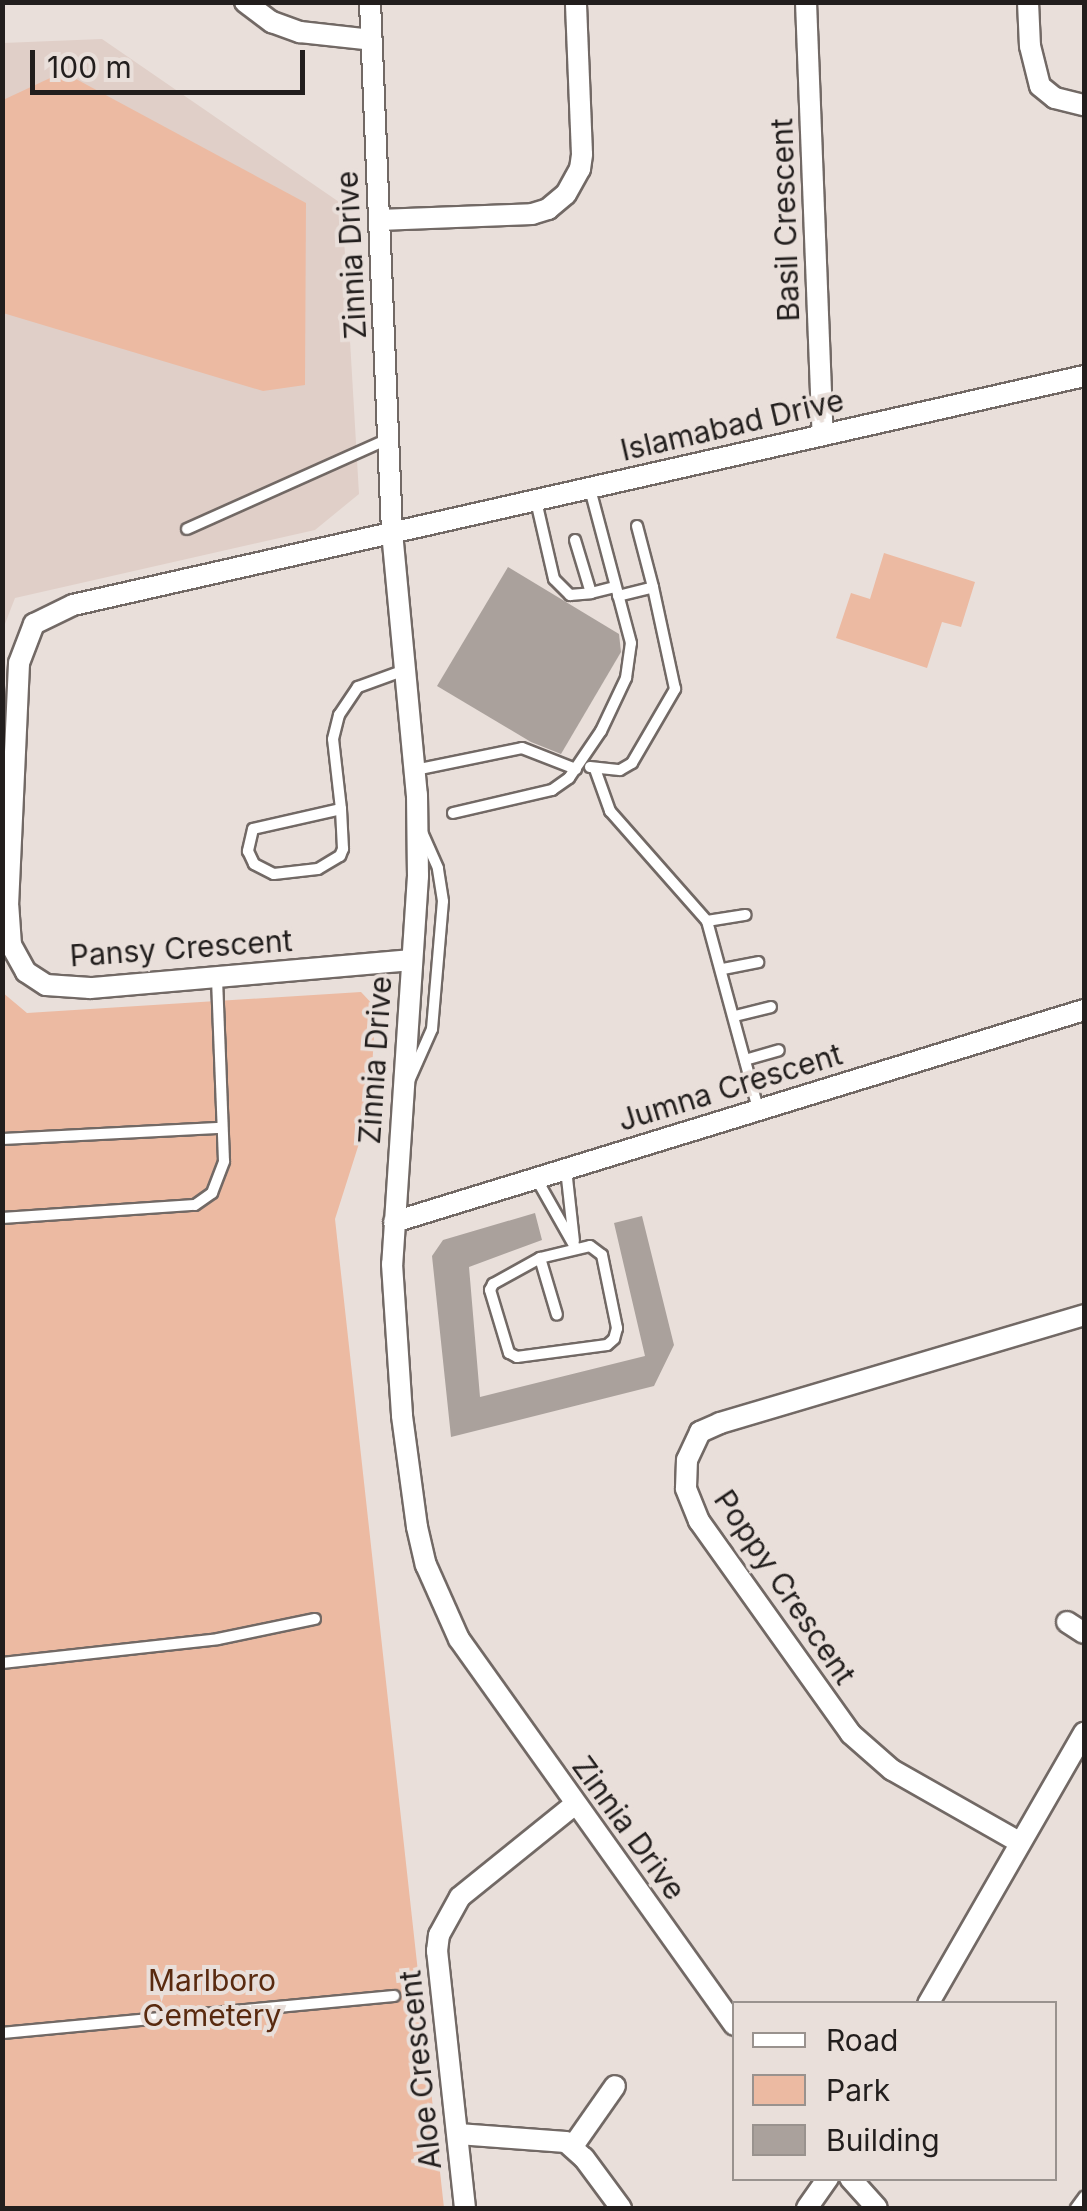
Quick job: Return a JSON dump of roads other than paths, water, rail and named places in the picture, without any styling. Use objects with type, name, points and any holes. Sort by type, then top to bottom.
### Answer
[{"type":"street","points":[[244,2],[261,16],[300,32],[372,40]]},
{"type":"street","name":"Zinnia Drive","points":[[370,2],[392,532],[418,822],[393,1298],[400,1397],[426,1565],[459,1639],[574,1806],[732,2022]]},
{"type":"street","points":[[380,220],[532,214],[548,209],[566,194],[580,168],[582,154],[576,2]]},
{"type":"street","name":"Basil Crescent","points":[[806,2],[823,434]]},
{"type":"street","points":[[1028,2],[1030,46],[1040,86],[1055,98],[1084,105]]},
{"type":"street","name":"Islamabad Drive","points":[[392,532],[1084,376]]},
{"type":"street","name":"Pansy Crescent","points":[[392,532],[73,606],[41,618],[24,642],[10,798],[8,906],[11,945],[19,963],[36,980],[60,988],[412,960]]},
{"type":"street","name":"Jumna Crescent","points":[[394,1222],[1084,1010]]},
{"type":"street","name":"Poppy Crescent","points":[[1019,1842],[892,1770],[851,1734],[700,1522],[686,1488],[687,1460],[700,1432],[720,1423],[1084,1315]]},
{"type":"street","points":[[930,2001],[1084,1733]]},
{"type":"street","name":"Aloe Crescent","points":[[465,2208],[437,1951],[439,1934],[460,1897],[574,1806]]},
{"type":"street","points":[[573,2146],[615,2086]]},
{"type":"street","points":[[458,2134],[554,2138],[573,2146],[622,2208]]},
{"type":"street","points":[[807,2208],[826,2181]]},
{"type":"street","points":[[853,2181],[876,2208]]},
{"type":"lane","points":[[187,529],[390,438]]},
{"type":"lane","points":[[453,813],[552,790],[578,766],[626,678],[631,644],[589,488]]},
{"type":"lane","points":[[536,500],[554,579],[570,594],[653,588]]},
{"type":"lane","points":[[415,770],[522,748],[595,770],[620,770],[632,763],[675,689],[637,526]]},
{"type":"lane","points":[[575,540],[590,593]]},
{"type":"lane","points":[[340,809],[252,828],[248,851],[254,864],[274,874],[330,864],[343,849],[340,809],[333,739],[346,700],[377,677],[405,670]]},
{"type":"lane","points":[[595,770],[610,811],[706,921],[723,970],[758,1109]]},
{"type":"lane","points":[[403,1090],[418,1066],[432,1030],[442,901],[438,868],[418,822]]},
{"type":"lane","points":[[706,921],[746,915]]},
{"type":"lane","points":[[723,970],[758,962]]},
{"type":"lane","points":[[2,1218],[204,1202],[223,1172],[218,976]]},
{"type":"lane","points":[[735,1016],[771,1007]]},
{"type":"lane","points":[[745,1060],[779,1050]]},
{"type":"lane","points":[[2,1139],[222,1128]]},
{"type":"lane","points":[[566,1168],[575,1248]]},
{"type":"lane","points":[[536,1178],[575,1248]]},
{"type":"lane","points":[[590,1246],[602,1255],[616,1328],[607,1344],[517,1356],[505,1349],[490,1290],[500,1276],[540,1258],[590,1246]]},
{"type":"lane","points":[[540,1258],[557,1315]]},
{"type":"lane","points":[[2,1664],[218,1638],[315,1619]]},
{"type":"lane","points":[[2,2033],[394,1996]]},
{"type":"lane","points":[[1076,2208],[1084,2197]]},
{"type":"park label","name":"Marlboro Cemetery","points":[[212,1997]]}]
